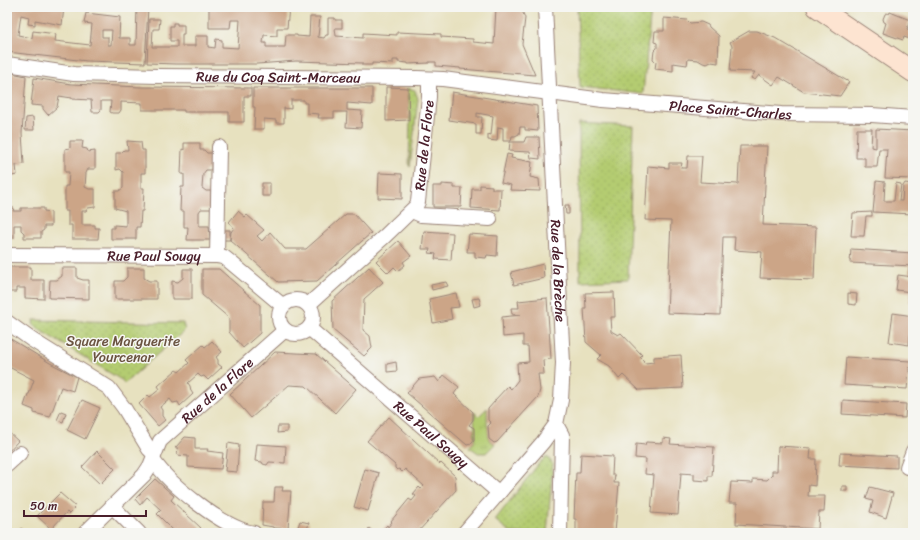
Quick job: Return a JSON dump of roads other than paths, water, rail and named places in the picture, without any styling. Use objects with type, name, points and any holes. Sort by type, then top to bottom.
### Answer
[{"type":"main road","points":[[817,7],[913,72]]},
{"type":"street","name":"Rue de la Brèche","points":[[545,7],[563,363],[561,400],[556,424],[562,435],[560,533]]},
{"type":"street","name":"Rue du Coq Saint-Marceau","points":[[7,64],[74,74],[429,79],[549,93]]},
{"type":"street","name":"Rue de la Flore","points":[[308,305],[412,211],[418,202],[429,97],[429,79]]},
{"type":"street","name":"Place Saint-Charles","points":[[549,93],[603,100],[781,114],[872,115],[913,118]]},
{"type":"street","points":[[216,256],[218,147]]},
{"type":"street","name":"Rue de la Flore","points":[[412,211],[421,215],[490,219]]},
{"type":"street","name":"Rue Paul Sougy","points":[[7,254],[224,257],[284,306]]},
{"type":"street","points":[[298,300],[308,305],[311,309],[313,319],[309,328],[300,334],[290,333],[286,330],[280,321],[279,316],[284,306],[288,302],[298,300]]},
{"type":"street","points":[[7,322],[32,340],[109,388],[124,408],[149,449],[159,469],[178,488],[200,505],[226,522],[254,533]]},
{"type":"street","name":"Rue Paul Sougy","points":[[309,328],[499,493]]},
{"type":"street","name":"Rue de la Flore","points":[[85,533],[144,475],[150,466],[160,441],[286,330]]},
{"type":"street","points":[[464,533],[543,442],[556,424]]},
{"type":"street","points":[[907,467],[913,451]]},
{"type":"street","points":[[7,465],[20,453]]},
{"type":"street","points":[[112,506],[139,533]]},
{"type":"park label","name":"Square Marguerite Yourcenar","points":[[123,350]]}]
